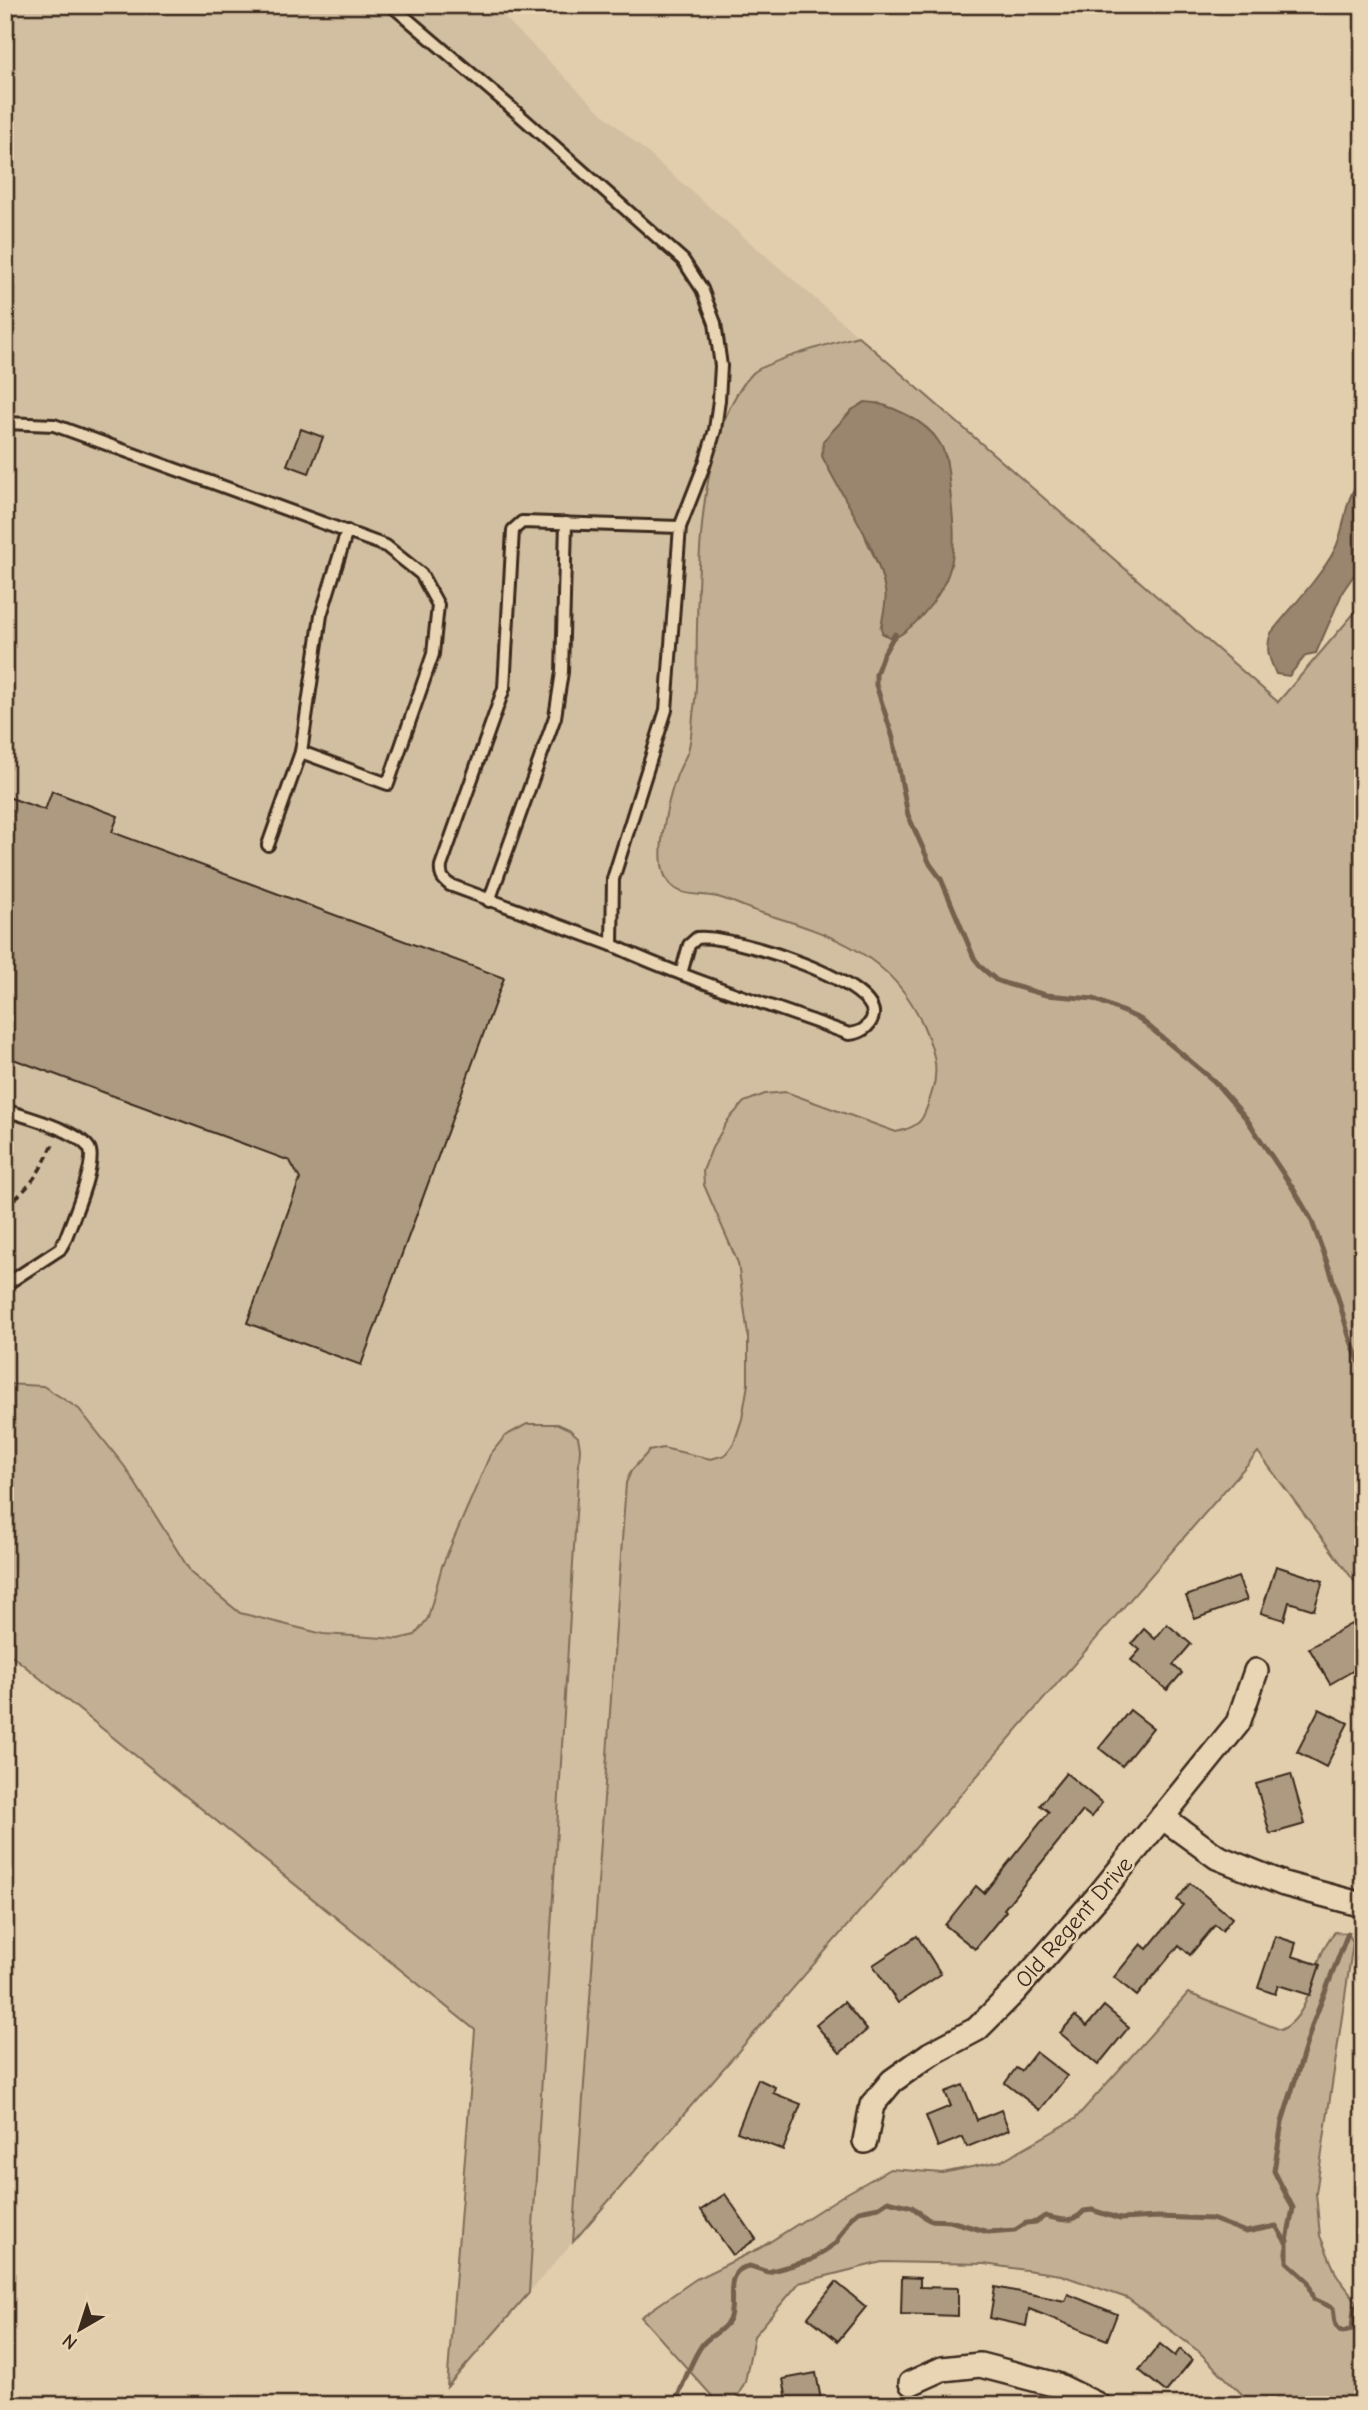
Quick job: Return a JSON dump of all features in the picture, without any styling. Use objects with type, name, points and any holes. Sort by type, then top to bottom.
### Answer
[{"type":"street","name":"Old Regent Drive","points":[[865,2141],[872,2105],[892,2081],[930,2054],[977,2029],[1015,1991],[1100,1894],[1238,1723],[1256,1671]]},
{"type":"street","points":[[1162,1817],[1217,1857],[1284,1884],[1363,1905]]},
{"type":"street","points":[[911,2383],[942,2369],[980,2365],[1057,2385],[1098,2405]]},
{"type":"lane","points":[[391,5],[683,260],[702,289],[715,323],[721,366],[715,430],[680,527],[666,710],[612,880],[612,945]]},
{"type":"lane","points":[[5,424],[54,425],[386,546],[421,573],[438,605],[433,654],[388,784],[301,752]]},
{"type":"lane","points":[[680,527],[522,523],[513,530],[504,688],[440,873],[443,880],[450,885],[489,901],[612,945],[681,974],[849,1034],[865,1029],[874,1015],[874,1007],[868,1000],[826,973],[771,951],[734,942],[697,938],[690,945],[681,974]]},
{"type":"lane","points":[[489,901],[555,717],[562,672],[566,523]]},
{"type":"lane","points":[[268,845],[301,752],[321,615],[347,531]]},
{"type":"lane","points":[[5,1110],[68,1133],[89,1147],[92,1155],[90,1169],[60,1249],[7,1280]]},
{"type":"path","points":[[5,1206],[30,1185],[42,1167],[54,1140]]},
{"type":"shaded area","points":[[20,5],[492,5],[597,109],[1278,702],[1258,1451],[447,2387],[475,2030],[5,1650],[5,44]]},
{"type":"shaded area","points":[[858,336],[1278,702],[1363,603],[1363,1593],[1258,1452],[573,2242],[626,1483],[631,1471],[649,1451],[663,1448],[711,1459],[725,1455],[734,1443],[742,1419],[748,1384],[748,1335],[738,1263],[704,1185],[703,1171],[728,1120],[744,1102],[765,1094],[786,1092],[896,1132],[912,1127],[922,1119],[934,1083],[934,1058],[923,1025],[910,1001],[877,964],[857,950],[812,929],[721,898],[689,894],[675,889],[669,884],[662,866],[662,840],[667,811],[691,735],[696,688],[701,530],[712,459],[722,426],[735,397],[759,369],[818,347]],"holes":[[[878,403],[915,421],[946,457],[953,527],[952,560],[881,625],[887,603],[885,587],[866,539],[843,422],[852,410]]]},
{"type":"shaded area","points":[[865,402],[896,410],[925,427],[942,447],[948,471],[954,533],[949,570],[931,605],[913,625],[893,639],[882,633],[886,596],[875,556],[822,456],[823,441],[852,410]]},
{"type":"shaded area","points":[[1363,476],[1363,562],[1343,591],[1316,653],[1306,655],[1289,676],[1276,674],[1269,653],[1271,633],[1313,582],[1334,551],[1351,495]]},
{"type":"shaded area","points":[[5,1384],[43,1386],[79,1409],[125,1467],[192,1574],[240,1613],[323,1634],[398,1639],[415,1635],[428,1618],[442,1566],[490,1455],[505,1436],[527,1424],[558,1424],[578,1437],[580,1448],[529,2293],[447,2387],[475,2030],[5,1650]]},
{"type":"shaded area","points":[[1335,1932],[1348,1933],[1353,1942],[1316,2193],[1320,2236],[1337,2276],[1358,2303],[1363,2304],[1363,2405],[1253,2405],[1197,2350],[1127,2298],[1061,2275],[984,2264],[882,2262],[799,2283],[754,2336],[745,2382],[733,2405],[720,2405],[641,2317],[696,2279],[760,2248],[890,2169],[942,2173],[1001,2161],[1075,2119],[1188,1993],[1281,2030],[1293,2022],[1301,2011],[1321,1956]]},
{"type":"building","points":[[301,429],[323,437],[309,473],[287,465]]},
{"type":"building","points":[[52,791],[118,816],[112,832],[504,978],[361,1365],[247,1323],[300,1179],[290,1161],[5,1056],[5,796],[45,810]]},
{"type":"building","points":[[1276,1566],[1323,1581],[1314,1610],[1289,1602],[1284,1620],[1261,1613]]},
{"type":"building","points":[[1238,1577],[1247,1600],[1195,1619],[1186,1596]]},
{"type":"building","points":[[1167,1624],[1191,1644],[1173,1665],[1182,1673],[1167,1690],[1131,1660],[1140,1650],[1132,1643],[1144,1629],[1155,1639]]},
{"type":"building","points":[[1351,1624],[1363,1643],[1363,1665],[1330,1684],[1309,1648]]},
{"type":"building","points":[[1319,1709],[1348,1723],[1326,1767],[1297,1752]]},
{"type":"building","points":[[1130,1710],[1153,1728],[1122,1766],[1099,1748]]},
{"type":"building","points":[[1066,1773],[1102,1803],[1091,1817],[1083,1811],[975,1949],[945,1925],[976,1886],[984,1893],[1049,1812],[1040,1805]]},
{"type":"building","points":[[1291,1774],[1305,1824],[1270,1834],[1256,1784]]},
{"type":"building","points":[[1190,1883],[1232,1918],[1222,1931],[1215,1925],[1190,1955],[1179,1945],[1137,1996],[1114,1977],[1141,1944],[1147,1949],[1183,1905],[1177,1900]]},
{"type":"building","points":[[917,1936],[941,1974],[898,2003],[873,1965]]},
{"type":"building","points":[[1275,1936],[1296,1943],[1292,1956],[1320,1965],[1310,1995],[1278,1985],[1275,1994],[1258,1988]]},
{"type":"building","points":[[844,2002],[867,2030],[840,2053],[816,2025]]},
{"type":"building","points":[[1104,2006],[1129,2027],[1098,2065],[1060,2033],[1075,2016],[1087,2026]]},
{"type":"building","points":[[1036,2052],[1067,2076],[1040,2110],[1005,2083],[1016,2068],[1021,2071]]},
{"type":"building","points":[[758,2079],[775,2087],[773,2093],[801,2104],[783,2150],[737,2132]]},
{"type":"building","points":[[963,2085],[977,2120],[1001,2110],[1009,2130],[967,2147],[963,2137],[938,2147],[926,2116],[951,2106],[945,2092]]},
{"type":"building","points":[[725,2194],[756,2239],[733,2255],[701,2210]]},
{"type":"building","points":[[902,2277],[920,2278],[920,2287],[958,2288],[958,2316],[901,2314]]},
{"type":"building","points":[[836,2282],[866,2307],[838,2341],[808,2317]]},
{"type":"building","points":[[995,2287],[1065,2301],[1068,2294],[1117,2314],[1107,2340],[1029,2309],[1026,2326],[990,2318]]},
{"type":"building","points":[[1160,2344],[1175,2356],[1180,2349],[1192,2360],[1166,2392],[1139,2370]]},
{"type":"building","points":[[816,2373],[822,2405],[788,2405],[783,2379]]},
{"type":"waterway","points":[[895,634],[883,655],[876,674],[876,685],[893,738],[908,815],[930,864],[941,879],[974,958],[996,980],[1046,995],[1094,999],[1140,1019],[1214,1081],[1246,1118],[1311,1219],[1363,1372]]},
{"type":"waterway","points":[[1287,2241],[1293,2208],[1274,2171],[1282,2122],[1313,2023],[1348,1933]]},
{"type":"waterway","points":[[674,2405],[702,2345],[729,2320],[736,2273],[750,2266],[768,2272],[811,2260],[836,2243],[852,2217],[859,2211],[879,2207],[888,2201],[912,2207],[929,2220],[950,2221],[988,2232],[1015,2230],[1045,2216],[1071,2219],[1084,2211],[1092,2210],[1120,2219],[1212,2219],[1246,2232],[1276,2226],[1287,2244],[1287,2262],[1308,2281],[1314,2299],[1333,2308],[1335,2322],[1340,2330],[1343,2332],[1352,2329],[1354,2308],[1363,2304]]}]
